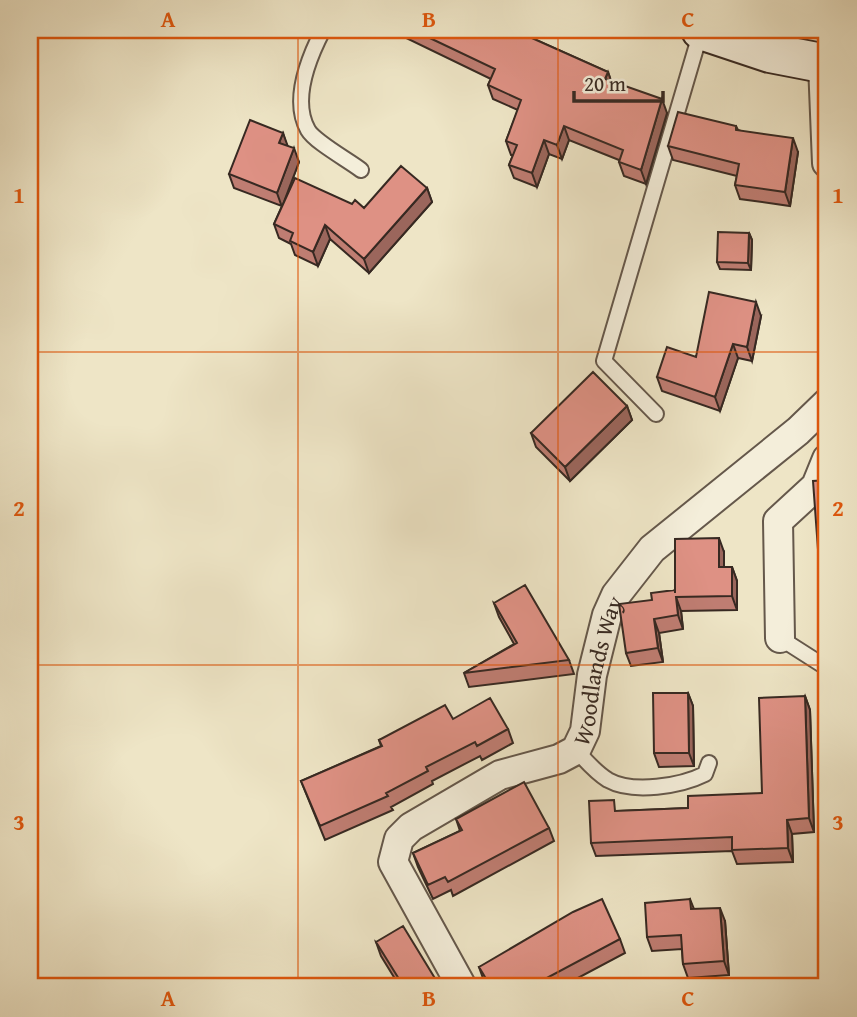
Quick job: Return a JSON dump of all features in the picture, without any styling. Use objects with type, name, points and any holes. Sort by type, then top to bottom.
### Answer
[{"type":"main road","points":[[701,30],[770,53],[825,64]]},
{"type":"street","points":[[825,64],[827,163]]},
{"type":"street","name":"Woodlands Way","points":[[462,987],[393,862],[399,839],[411,827],[500,775],[559,759],[576,750],[585,731],[592,675],[607,615],[616,594],[652,549],[798,431],[827,403]]},
{"type":"street","points":[[780,638],[778,521],[816,486],[827,459]]},
{"type":"lane","points":[[324,30],[304,77],[302,109],[309,131],[360,170]]},
{"type":"lane","points":[[656,414],[604,361],[701,30]]},
{"type":"lane","points":[[780,638],[827,668]]},
{"type":"lane","points":[[576,750],[604,777],[630,786],[688,781],[705,774],[709,763]]},
{"type":"building","points":[[413,30],[514,30],[608,72],[605,79],[662,99],[641,170],[619,162],[623,150],[564,126],[557,145],[544,140],[532,173],[509,165],[517,145],[506,141],[521,100],[488,85],[495,69]]},
{"type":"building","points":[[678,112],[736,126],[736,130],[793,138],[785,192],[735,185],[739,164],[668,146]]},
{"type":"building","points":[[250,120],[283,133],[279,143],[294,148],[277,193],[229,174]]},
{"type":"building","points":[[401,166],[427,188],[364,259],[325,225],[313,252],[290,241],[293,233],[274,224],[295,178],[352,204],[355,200],[364,208]]},
{"type":"building","points":[[718,232],[749,233],[748,263],[717,262]]},
{"type":"building","points":[[709,292],[756,302],[747,347],[733,344],[715,397],[657,377],[667,347],[696,357]]},
{"type":"building","points":[[593,372],[627,406],[565,467],[531,433]]},
{"type":"building","points":[[827,480],[827,618],[823,618],[813,481]]},
{"type":"building","points":[[719,538],[719,567],[732,567],[732,596],[676,597],[678,615],[654,619],[658,648],[626,653],[619,604],[652,600],[651,593],[675,590],[675,539]]},
{"type":"building","points":[[525,585],[569,660],[464,673],[517,643],[494,603]]},
{"type":"building","points":[[653,693],[688,693],[689,753],[654,753]]},
{"type":"building","points":[[805,696],[809,818],[787,820],[788,848],[732,850],[732,837],[591,843],[589,801],[614,800],[615,811],[688,808],[688,796],[762,793],[759,698]]},
{"type":"building","points":[[490,698],[508,729],[477,746],[475,742],[426,767],[428,771],[386,793],[388,796],[320,826],[301,781],[382,746],[379,740],[445,705],[453,719]]},
{"type":"building","points":[[524,782],[549,828],[448,882],[445,877],[428,885],[413,853],[462,830],[456,819]]},
{"type":"building","points":[[602,899],[620,939],[530,987],[491,987],[479,967],[573,912]]},
{"type":"building","points":[[690,899],[691,909],[720,908],[724,961],[683,964],[681,935],[647,937],[645,903]]},
{"type":"building","points":[[403,926],[439,987],[404,987],[376,942]]}]
